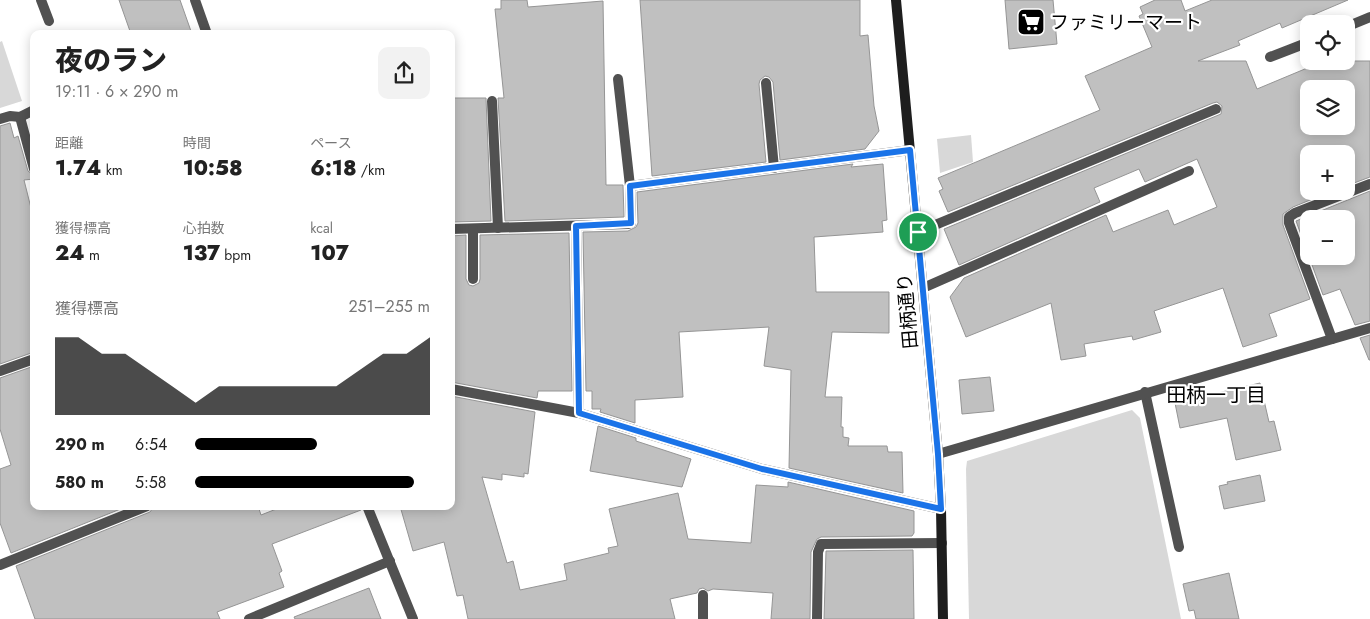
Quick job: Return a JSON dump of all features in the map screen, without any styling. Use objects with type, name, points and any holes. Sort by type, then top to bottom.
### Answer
[{"type":"street","points":[[40,0],[49,21]]},
{"type":"street","points":[[195,0],[206,30]]},
{"type":"street","name":"田柄通り","points":[[896,0],[938,454],[943,619]]},
{"type":"street","points":[[1355,23],[1370,17]]},
{"type":"street","points":[[1270,57],[1300,45]]},
{"type":"street","points":[[455,229],[631,223],[630,186],[618,79]]},
{"type":"street","points":[[766,83],[774,168]]},
{"type":"street","points":[[492,101],[498,228]]},
{"type":"street","points":[[918,232],[1216,109]]},
{"type":"street","points":[[0,119],[10,116],[20,118],[30,112]]},
{"type":"street","points":[[20,118],[30,154]]},
{"type":"street","points":[[630,186],[910,150]]},
{"type":"street","points":[[923,288],[1190,171]]},
{"type":"street","points":[[1332,339],[1289,223],[1290,217],[1295,213],[1370,184]]},
{"type":"street","points":[[576,226],[579,413]]},
{"type":"street","points":[[473,229],[473,279]]},
{"type":"street","points":[[938,454],[1145,392],[1370,328]]},
{"type":"street","points":[[0,371],[30,360]]},
{"type":"street","points":[[455,390],[579,413],[762,469],[941,509]]},
{"type":"street","points":[[1145,392],[1179,547]]},
{"type":"street","points":[[0,565],[138,510]]},
{"type":"street","points":[[369,510],[412,619]]},
{"type":"street","points":[[817,619],[818,552],[821,544],[942,543]]},
{"type":"street","points":[[249,619],[390,561]]},
{"type":"street","points":[[703,595],[703,619]]},
{"type":"shaded area","points":[[2,41],[22,101],[0,108],[0,42]]},
{"type":"shaded area","points":[[971,135],[973,162],[940,173],[937,139]]},
{"type":"shaded area","points":[[1132,410],[1140,418],[1181,619],[969,619],[967,461]]},
{"type":"building","points":[[119,0],[180,0],[191,30],[130,30]]},
{"type":"building","points":[[501,0],[527,0],[528,7],[603,1],[606,185],[623,185],[624,217],[505,221],[498,98],[504,98],[495,9],[501,9]]},
{"type":"building","points":[[640,0],[860,0],[860,36],[868,35],[874,106],[879,131],[865,149],[780,160],[773,82],[769,77],[765,76],[760,80],[759,84],[766,162],[652,176]]},
{"type":"building","name":"ファミリーマート","points":[[1005,0],[1053,0],[1057,44],[1009,49]]},
{"type":"building","points":[[1155,0],[1181,0],[1185,11],[1212,0],[1348,0],[1313,15],[1300,15],[1300,20],[1282,28],[1280,23],[1238,41],[1240,45],[1198,61],[1246,61],[1257,89],[1302,70],[1355,70],[1355,61],[1370,61],[1370,177],[1355,183],[1355,145],[1300,145],[1300,200],[1310,200],[1293,207],[1283,214],[1283,225],[1310,299],[1269,314],[1277,336],[1243,347],[1223,288],[1154,311],[1161,332],[1133,340],[1132,336],[1084,344],[1086,356],[1061,360],[1051,303],[966,337],[950,297],[964,278],[1106,215],[1113,232],[1168,210],[1174,225],[1217,207],[1197,159],[1145,182],[1139,169],[1094,188],[1100,202],[959,265],[944,229],[1221,114],[1222,106],[1217,102],[1213,103],[948,212],[939,191],[943,189],[938,178],[1100,110],[1085,76],[1152,47],[1139,16],[1143,14],[1140,7]]},
{"type":"building","points":[[455,98],[486,98],[491,221],[455,222]]},
{"type":"building","points":[[10,123],[14,138],[18,136],[30,173],[30,179],[24,180],[30,204],[30,353],[0,364],[0,126]]},
{"type":"building","points":[[853,164],[851,167],[883,164],[887,220],[882,221],[883,232],[814,237],[816,292],[889,292],[889,333],[832,332],[825,397],[842,397],[841,427],[843,427],[843,437],[849,438],[848,446],[887,446],[888,452],[902,452],[903,493],[789,468],[791,370],[764,366],[769,327],[679,332],[683,397],[635,400],[635,423],[600,412],[601,409],[592,409],[592,391],[586,391],[583,232],[628,231],[636,227],[638,223],[637,192]]},
{"type":"building","points":[[1370,191],[1370,321],[1355,325],[1340,289],[1323,295],[1312,265],[1355,265],[1355,210],[1323,210],[1348,200],[1355,200],[1355,197]]},
{"type":"building","points":[[1300,219],[1300,232],[1296,221]]},
{"type":"building","points":[[569,233],[572,391],[538,391],[537,398],[455,383],[455,236],[466,235],[466,279],[469,285],[473,286],[479,283],[480,279],[480,235]]},
{"type":"building","points":[[1370,335],[1370,360],[1369,360],[1360,338]]},
{"type":"building","points":[[30,367],[30,510],[118,510],[11,553],[0,523],[0,469],[11,465],[0,429],[0,378]]},
{"type":"building","points":[[990,377],[994,411],[962,414],[959,380]]},
{"type":"building","points":[[1260,383],[1269,422],[1274,421],[1281,450],[1236,460],[1227,418],[1180,428],[1175,403]]},
{"type":"building","points":[[455,397],[535,412],[528,474],[524,473],[524,477],[502,474],[502,480],[482,477],[507,563],[513,561],[520,590],[567,580],[564,564],[609,553],[608,548],[618,546],[609,509],[678,493],[688,539],[751,543],[756,485],[788,487],[788,482],[914,511],[914,533],[912,536],[821,537],[817,539],[811,552],[810,619],[771,619],[773,593],[713,589],[708,591],[703,588],[699,589],[697,593],[670,599],[675,619],[468,619],[463,595],[457,596],[444,542],[413,551],[401,510],[455,510]]},
{"type":"building","points":[[598,426],[691,459],[682,487],[590,471]]},
{"type":"building","points":[[1260,475],[1265,501],[1224,509],[1219,486],[1228,484],[1227,482]]},
{"type":"building","points":[[151,510],[259,510],[261,515],[274,510],[361,510],[272,544],[282,571],[279,573],[284,587],[217,612],[220,619],[35,619],[16,566]]},
{"type":"building","points":[[913,550],[914,619],[824,619],[826,551]]},
{"type":"building","points":[[1229,573],[1239,619],[1196,619],[1194,610],[1189,611],[1183,584]]},
{"type":"building","points":[[369,588],[381,619],[295,619],[294,617]]},
{"type":"place","name":"ファミリーマート","points":[[1031,22]]},
{"type":"district","name":"田柄一丁目","points":[[1216,395]]},
{"type":"route","points":[[910,150],[918,232],[938,454],[941,509],[762,469],[579,413],[576,226],[631,223],[630,186],[910,150]]}]
